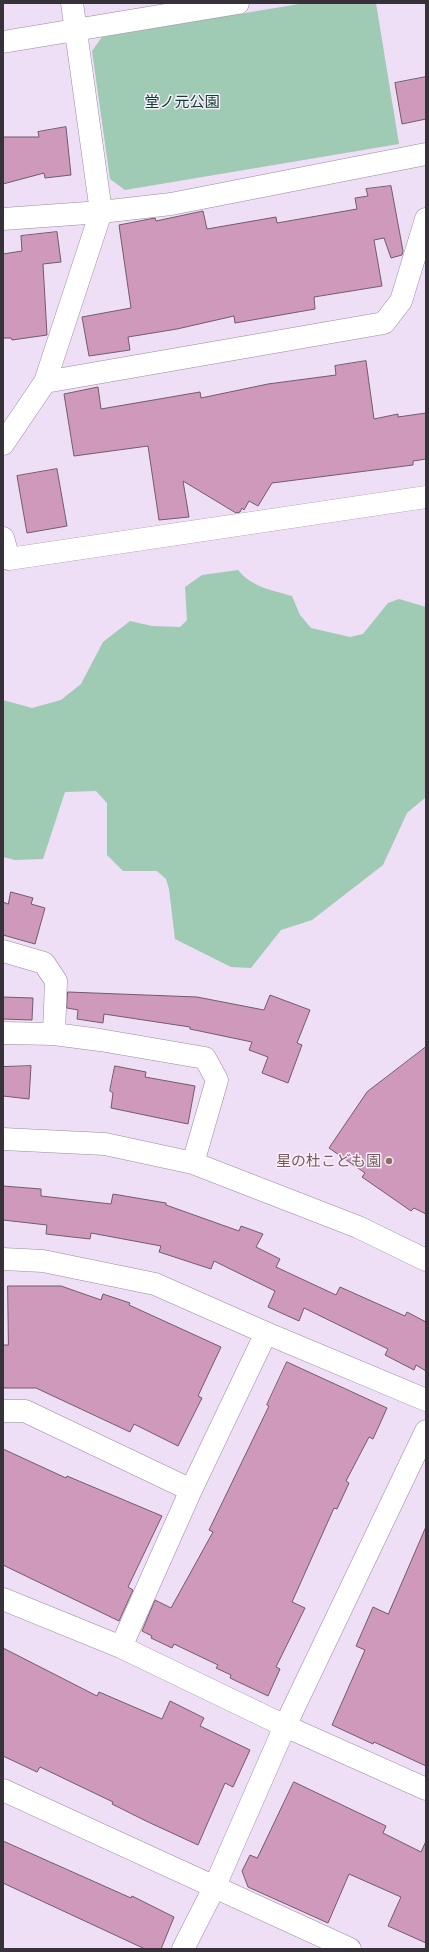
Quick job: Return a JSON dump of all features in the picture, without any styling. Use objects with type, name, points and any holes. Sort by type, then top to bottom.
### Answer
[{"type":"street","points":[[3,444],[45,382],[101,212],[77,30],[72,3]]},
{"type":"street","points":[[3,42],[238,3]]},
{"type":"street","points":[[3,220],[101,212],[171,204],[426,154]]},
{"type":"street","points":[[45,382],[384,323],[401,301],[426,219]]},
{"type":"street","points":[[3,538],[9,559],[426,497]]},
{"type":"street","points":[[3,951],[44,963],[56,981],[54,1034]]},
{"type":"street","points":[[3,1033],[54,1034],[100,1040],[205,1058],[217,1080],[193,1163]]},
{"type":"street","points":[[3,1139],[105,1144],[193,1163],[358,1227],[426,1260]]},
{"type":"street","points":[[3,1259],[43,1260],[155,1284],[266,1333],[426,1400]]},
{"type":"street","points":[[121,1647],[191,1490],[266,1333]]},
{"type":"street","points":[[3,1411],[25,1411],[191,1490]]},
{"type":"street","points":[[183,1949],[214,1888],[285,1726],[426,1431]]},
{"type":"street","points":[[3,1599],[121,1647],[285,1726],[426,1789]]},
{"type":"street","points":[[3,1790],[350,1949]]},
{"type":"green space","name":"堂ノ元公園","points":[[305,3],[376,3],[399,144],[125,190],[110,179],[92,51],[102,37]]},
{"type":"green space","points":[[238,570],[243,576],[262,587],[292,596],[300,615],[311,628],[350,637],[363,634],[388,603],[399,599],[426,607],[426,797],[407,813],[383,865],[312,920],[281,930],[251,968],[231,967],[175,939],[169,889],[166,879],[157,871],[123,871],[107,855],[107,803],[96,791],[65,792],[43,859],[15,860],[3,857],[3,700],[32,708],[61,700],[81,684],[103,642],[130,621],[152,626],[180,627],[187,620],[185,587],[202,575]]},
{"type":"building","points":[[426,77],[426,119],[402,124],[395,83]]},
{"type":"building","points":[[66,127],[71,175],[45,178],[44,173],[3,184],[3,137],[39,137],[38,132]]},
{"type":"building","points":[[391,186],[403,251],[402,255],[391,258],[384,238],[374,240],[382,286],[314,297],[315,309],[235,323],[234,316],[177,329],[128,337],[130,350],[89,356],[82,317],[131,308],[119,225],[155,218],[156,221],[203,211],[207,229],[276,217],[277,223],[357,209],[355,198],[368,196],[366,189]]},
{"type":"building","points":[[57,232],[61,262],[43,264],[47,335],[12,340],[11,338],[3,338],[3,254],[22,251],[21,236]]},
{"type":"building","points":[[366,361],[374,419],[398,414],[398,417],[426,413],[426,459],[413,461],[413,465],[272,483],[258,506],[249,501],[244,510],[242,508],[240,512],[236,513],[183,481],[189,517],[159,520],[148,446],[74,456],[64,394],[98,387],[101,409],[200,392],[201,398],[268,384],[336,375],[335,366]]},
{"type":"building","points":[[57,469],[67,526],[27,533],[17,476]]},
{"type":"building","points":[[11,892],[33,898],[31,904],[45,908],[35,944],[3,935],[3,902],[8,904]]},
{"type":"building","points":[[68,992],[197,997],[264,1010],[270,995],[310,1010],[297,1043],[302,1045],[288,1083],[262,1073],[268,1057],[249,1050],[252,1042],[190,1029],[190,1027],[104,1014],[103,1023],[77,1019],[78,1010],[67,1008]]},
{"type":"building","points":[[3,997],[33,998],[32,1020],[3,1019]]},
{"type":"building","points":[[426,1047],[426,1214],[414,1208],[411,1211],[362,1177],[365,1173],[329,1148],[367,1092]]},
{"type":"building","points":[[31,1066],[29,1099],[3,1096],[3,1067]]},
{"type":"building","points":[[115,1066],[146,1072],[145,1077],[195,1086],[188,1124],[111,1108],[113,1093],[110,1091]]},
{"type":"building","points":[[3,1186],[41,1189],[41,1196],[111,1204],[113,1194],[166,1203],[166,1205],[239,1231],[241,1226],[263,1234],[256,1247],[280,1259],[276,1267],[336,1295],[340,1287],[405,1316],[407,1312],[426,1322],[426,1371],[416,1365],[414,1370],[385,1355],[388,1349],[304,1308],[299,1321],[268,1307],[275,1291],[214,1261],[211,1269],[159,1252],[161,1246],[91,1233],[90,1239],[46,1234],[47,1225],[3,1220]]},
{"type":"building","points":[[8,1286],[61,1286],[101,1300],[103,1294],[130,1303],[129,1305],[221,1347],[198,1396],[202,1398],[178,1446],[134,1424],[130,1432],[36,1388],[3,1388],[3,1345],[8,1345]]},
{"type":"building","points":[[287,1362],[387,1408],[373,1439],[369,1437],[346,1481],[349,1483],[337,1509],[334,1508],[292,1602],[305,1608],[276,1667],[280,1669],[268,1696],[230,1678],[231,1675],[216,1668],[218,1665],[174,1644],[172,1648],[151,1638],[152,1636],[142,1631],[155,1600],[171,1608],[213,1532],[209,1530],[269,1406],[267,1405]]},
{"type":"building","points":[[3,1449],[66,1478],[67,1476],[162,1516],[128,1587],[133,1590],[119,1621],[3,1565]]},
{"type":"building","points":[[426,1527],[426,1766],[374,1742],[373,1744],[332,1725],[365,1650],[356,1646],[373,1607],[388,1614]]},
{"type":"building","points":[[3,1648],[97,1696],[99,1692],[162,1719],[170,1701],[204,1718],[200,1726],[250,1750],[233,1787],[225,1783],[198,1845],[146,1821],[112,1804],[113,1802],[40,1767],[37,1772],[3,1756]]},
{"type":"building","points":[[294,1782],[386,1826],[383,1833],[421,1852],[426,1841],[426,1943],[388,1926],[401,1897],[349,1874],[328,1923],[248,1887],[242,1871],[250,1855],[257,1858]]},
{"type":"building","points":[[3,1841],[131,1898],[132,1896],[174,1917],[161,1949],[145,1949],[3,1883]]},
{"type":"place","name":"星の杜こども園","points":[[389,1161]]}]
